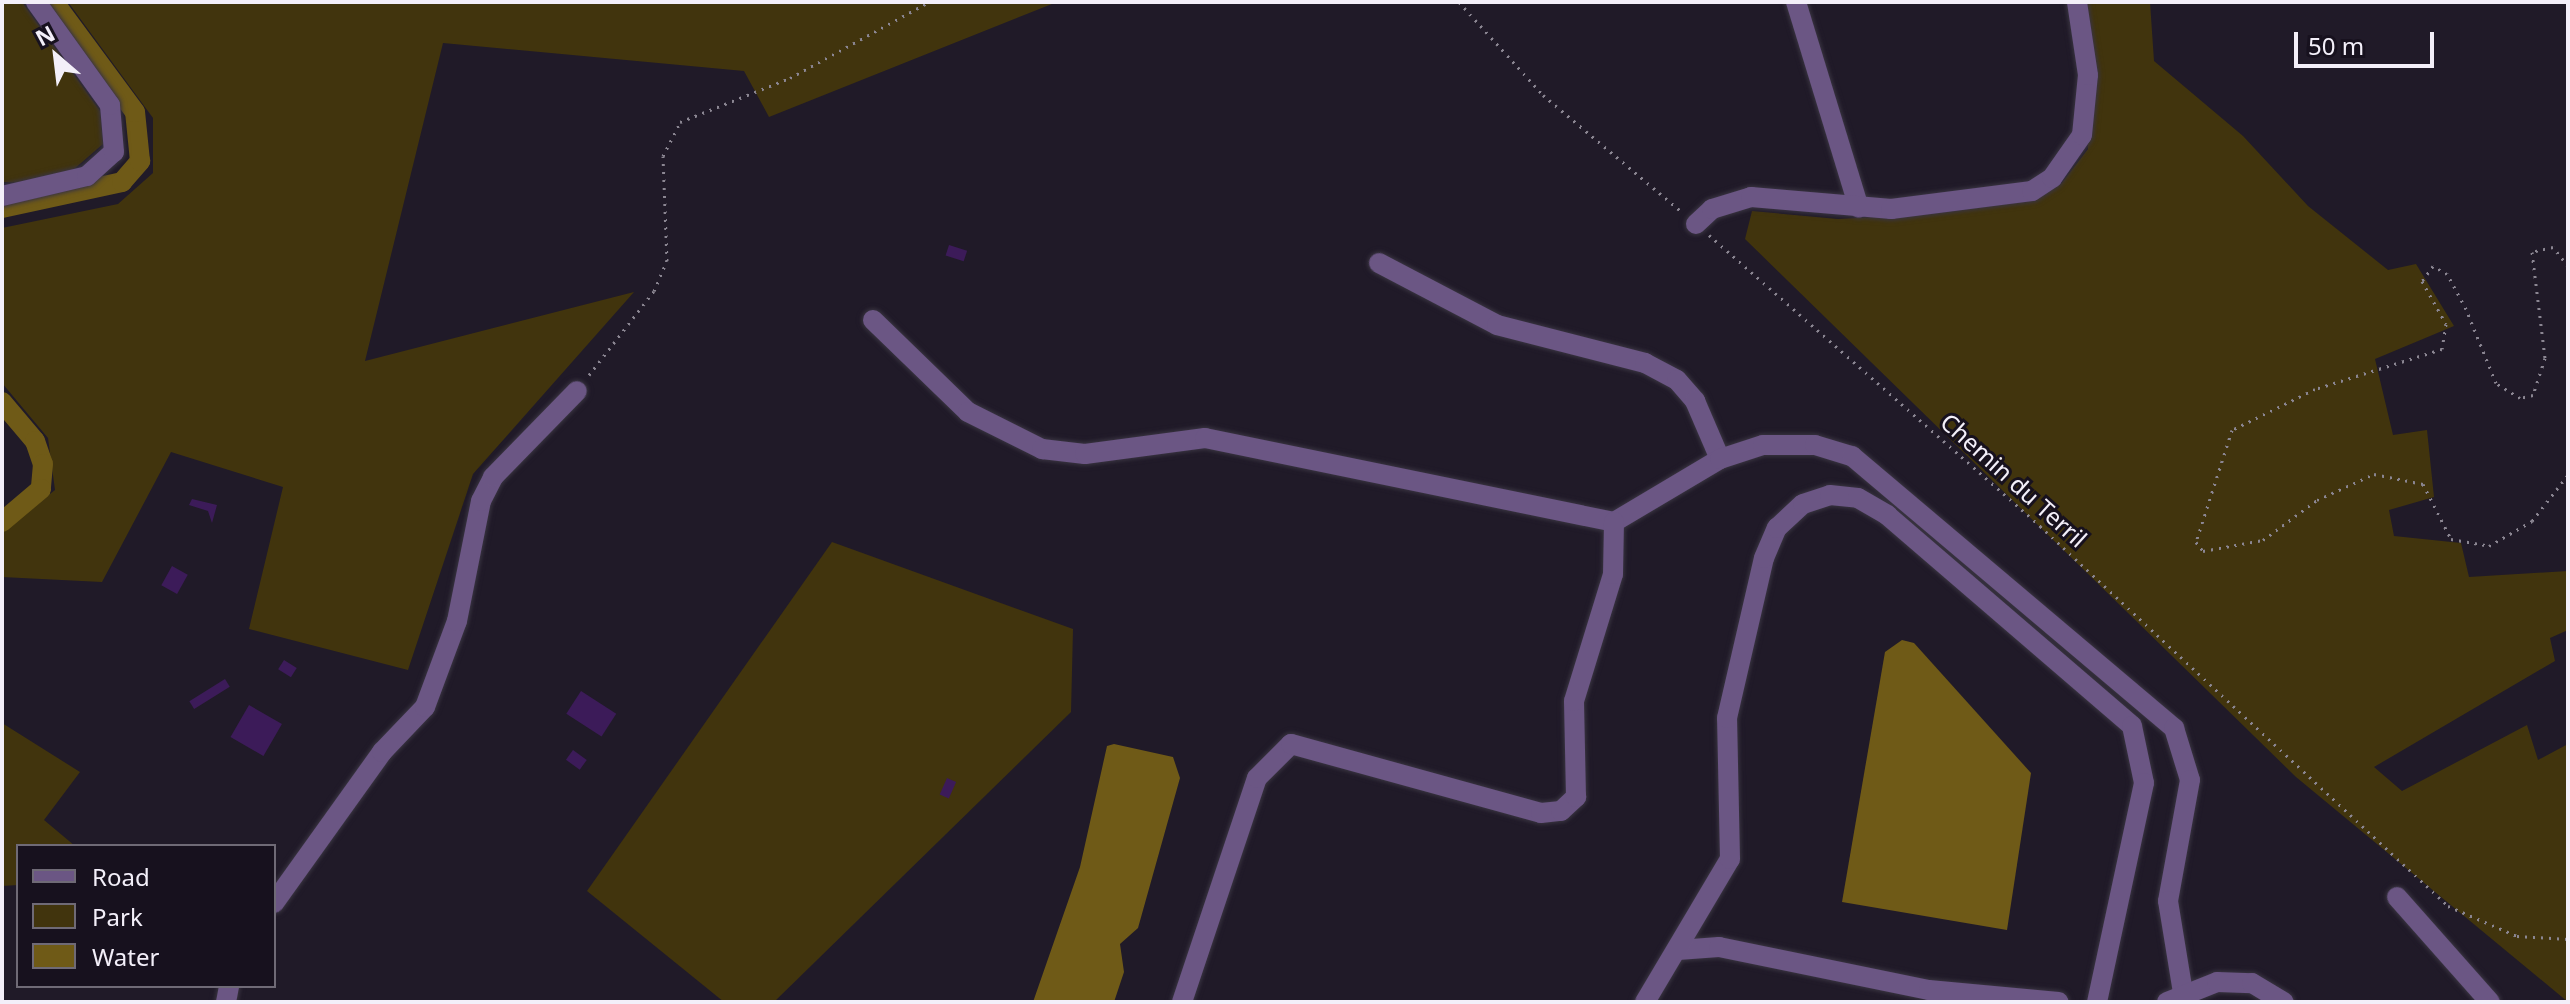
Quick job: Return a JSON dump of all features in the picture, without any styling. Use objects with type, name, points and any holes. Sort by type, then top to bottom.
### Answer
[{"type":"lane","points":[[2,196],[87,176],[114,152],[110,105],[36,2]]},
{"type":"lane","points":[[1796,2],[1859,208]]},
{"type":"lane","points":[[1696,224],[1712,209],[1751,197],[1859,208],[2000,200],[2052,178],[2082,135],[2088,102],[2077,2]]},
{"type":"lane","points":[[1379,263],[1497,325],[1645,363],[1677,380],[1695,401],[1720,459]]},
{"type":"lane","points":[[873,320],[968,412],[1042,449],[1085,454],[1205,438],[1614,522],[1720,459],[1763,445],[1815,445],[1852,456],[2174,728],[2190,780],[2168,901],[2175,997],[2217,982],[2252,983],[2284,1002]]},
{"type":"lane","points":[[276,900],[382,752],[425,707],[457,621],[481,501],[493,477],[577,391]]},
{"type":"lane","points":[[1645,1002],[1730,859],[1727,718],[1764,558],[1777,528],[1803,504],[1830,495],[1887,515],[2132,726],[2144,783],[2097,1002]]},
{"type":"lane","points":[[1182,1002],[1257,778],[1291,744],[1541,813],[1561,811],[1576,797],[1574,701],[1613,574],[1614,522]]},
{"type":"lane","points":[[2397,897],[2490,1002]]},
{"type":"lane","points":[[1678,950],[1719,947],[1929,990],[2058,1002]]},
{"type":"path","points":[[577,391],[654,291],[667,261],[663,156],[680,122],[790,78],[929,2]]},
{"type":"path","name":"Chemin du Terril","points":[[1459,2],[1543,95],[1696,224],[2040,526],[2448,906],[2517,936],[2568,939]]},
{"type":"path","points":[[2568,266],[2553,247],[2532,252],[2545,358],[2533,395],[2520,398],[2496,383],[2466,309],[2447,274],[2433,266],[2422,281],[2446,324],[2442,349],[2315,389],[2232,430],[2196,542],[2203,551],[2263,540],[2317,500],[2374,474],[2423,484],[2451,539],[2489,546],[2532,521],[2568,475]]},
{"type":"green space","points":[[2,2],[22,2],[100,111],[103,144],[73,170],[25,183],[2,182]]},
{"type":"green space","points":[[68,2],[1057,2],[769,117],[744,71],[443,43],[365,361],[634,292],[473,474],[408,670],[249,629],[283,487],[171,452],[102,582],[2,577],[2,532],[55,490],[48,438],[2,383],[2,228],[118,204],[153,173],[153,118]]},
{"type":"green space","points":[[2076,2],[2150,2],[2154,61],[2243,136],[2308,206],[2388,270],[2416,264],[2454,326],[2375,359],[2393,435],[2427,430],[2434,497],[2389,510],[2394,536],[2461,543],[2469,577],[2568,571],[2568,630],[2550,638],[2555,661],[2374,767],[2402,791],[2527,725],[2538,760],[2568,744],[2568,1002],[2296,777],[1745,239],[1752,211],[1838,219],[1931,214],[2016,203],[2061,184],[2088,149]]},
{"type":"green space","points":[[832,542],[1073,629],[1071,712],[774,1002],[724,1002],[587,891]]},
{"type":"green space","points":[[2,723],[80,772],[44,820],[73,844],[16,844],[16,885],[2,886]]},
{"type":"water","points":[[1902,640],[1914,643],[2031,773],[2007,930],[1842,902],[1885,652]]},
{"type":"water","points":[[1114,744],[1173,757],[1180,778],[1138,928],[1120,944],[1124,972],[1114,1002],[1033,1002],[1080,867],[1107,746]]},
{"type":"building","points":[[949,245],[967,251],[964,261],[946,255]]},
{"type":"building","points":[[192,499],[217,505],[212,523],[208,511],[189,505]]},
{"type":"building","points":[[172,566],[188,575],[177,594],[161,585]]},
{"type":"building","points":[[284,660],[297,668],[291,677],[278,669]]},
{"type":"building","points":[[225,679],[230,687],[194,709],[189,701]]},
{"type":"building","points":[[581,691],[616,714],[602,737],[566,714]]},
{"type":"building","points":[[249,705],[282,724],[263,756],[230,737]]},
{"type":"building","points":[[573,750],[587,760],[580,770],[566,760]]},
{"type":"building","points":[[947,778],[956,782],[949,799],[940,794]]},
{"type":"waterway","points":[[2,208],[122,182],[140,161],[135,112],[54,2]]},
{"type":"waterway","points":[[2,402],[35,441],[43,464],[41,489],[2,522]]}]
